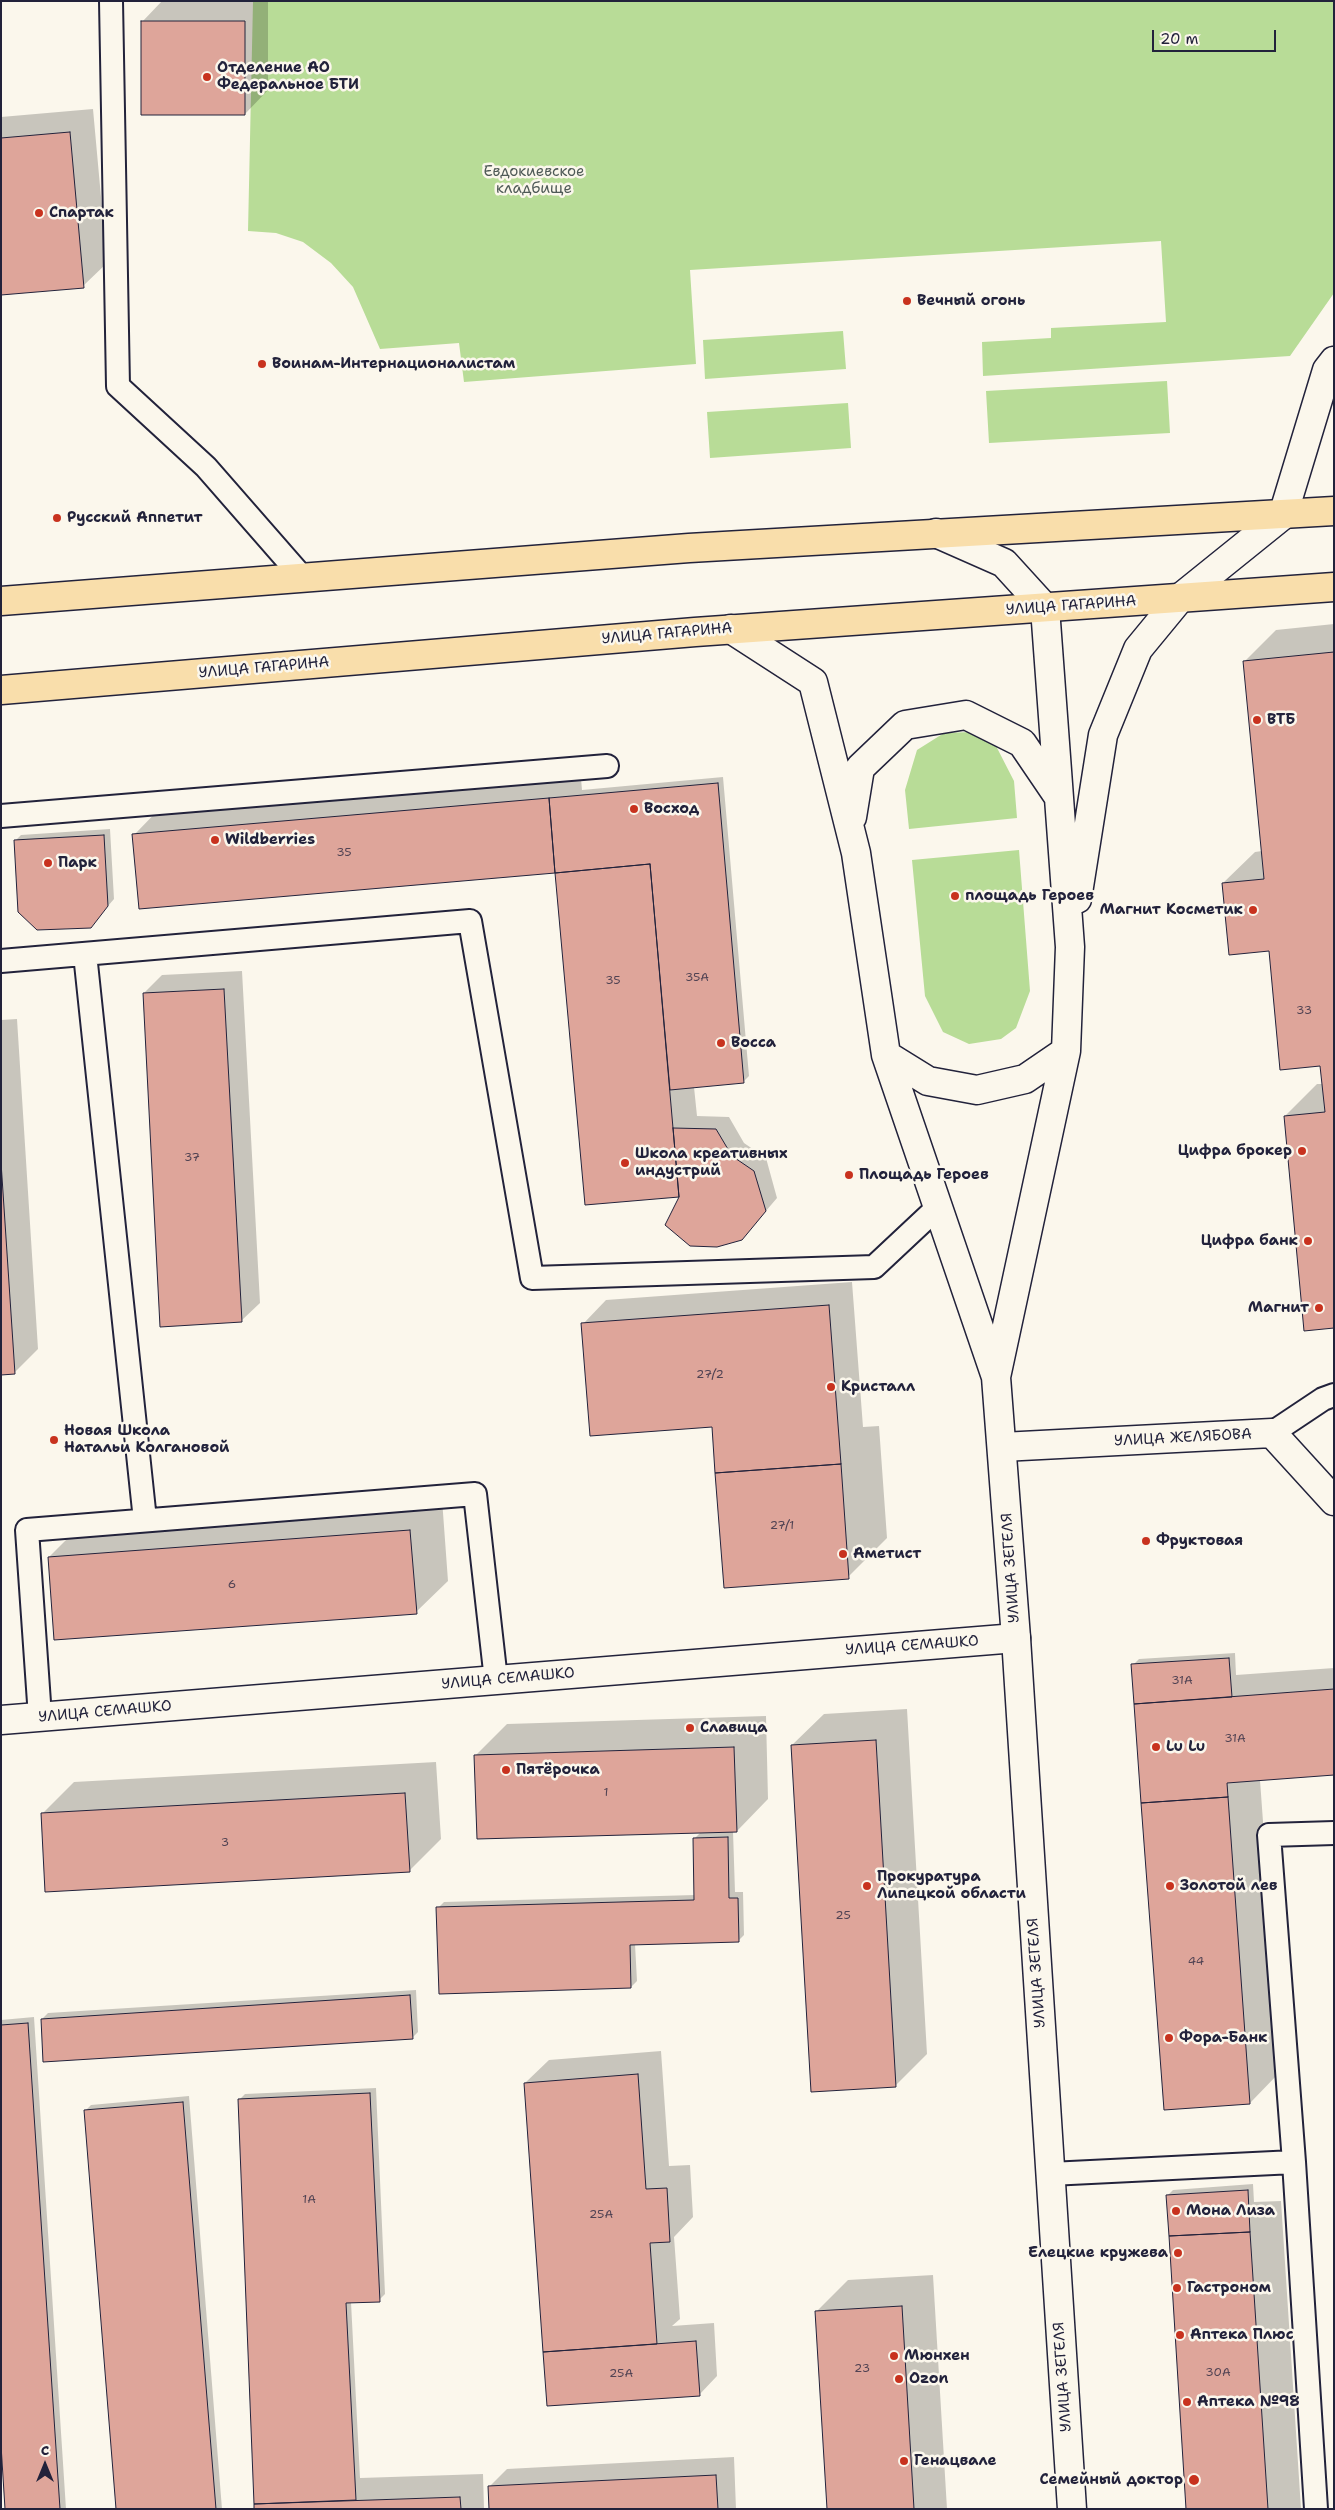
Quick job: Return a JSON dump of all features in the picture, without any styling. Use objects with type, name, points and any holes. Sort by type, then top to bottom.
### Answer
[{"type":"main road","points":[[1070,948],[1103,735],[1138,649],[1180,598],[1283,515],[1328,370],[1334,360]]},
{"type":"main road","points":[[1,601],[689,548],[1334,511]]},
{"type":"main road","points":[[936,533],[1004,563],[1045,608],[1070,948],[1066,1051],[996,1377]]},
{"type":"main road","name":"УЛИЦА ГАГАРИНА","points":[[1,690],[731,629],[1334,587]]},
{"type":"main road","points":[[731,629],[813,682],[851,828],[858,863],[886,1055],[996,1377]]},
{"type":"main road","points":[[851,828],[860,768],[905,725],[966,715],[1022,743],[1059,797]]},
{"type":"main road","points":[[886,1055],[928,1081],[977,1090],[1025,1079],[1066,1051]]},
{"type":"main road","name":"УЛИЦА ЗЕГЕЛЯ","points":[[996,1377],[1016,1638],[1072,2509]]},
{"type":"main road","name":"УЛИЦА ЖЕЛЯБОВА","points":[[1002,1447],[1272,1433],[1334,1501]]},
{"type":"main road","name":"УЛИЦА СЕМАШКО","points":[[1,1720],[1016,1638]]},
{"type":"lane","points":[[111,1],[118,386],[206,467],[303,578]]},
{"type":"lane","points":[[1,816],[607,766]]},
{"type":"lane","points":[[1,961],[470,921],[532,1278],[874,1267],[937,1208]]},
{"type":"lane","points":[[85,954],[146,1520]]},
{"type":"lane","points":[[1272,1433],[1323,1399],[1334,1395]]},
{"type":"lane","points":[[40,1717],[27,1530],[146,1520],[475,1494],[496,1680]]},
{"type":"lane","points":[[1316,2509],[1294,2162],[1269,1835],[1334,1833]]},
{"type":"lane","points":[[1050,2174],[1294,2162]]},
{"type":"green space","name":"Евдокиевское кладбище","points":[[253,1],[1334,1],[1334,293],[1290,356],[983,376],[982,342],[1051,338],[1051,328],[1166,322],[1161,241],[690,270],[696,364],[464,382],[459,343],[380,349],[353,287],[331,263],[303,242],[276,233],[248,231]]},
{"type":"green space","points":[[843,331],[846,369],[705,379],[703,340]]},
{"type":"green space","points":[[1167,381],[1170,433],[989,443],[986,391]]},
{"type":"green space","points":[[848,403],[851,448],[710,458],[707,412]]},
{"type":"green space","points":[[971,732],[995,744],[1014,781],[1017,818],[909,829],[905,790],[917,750],[944,733]]},
{"type":"green space","points":[[1019,850],[1030,991],[1016,1028],[1001,1039],[969,1044],[943,1032],[925,996],[912,860]]},
{"type":"building","points":[[141,21],[245,21],[245,115],[141,115]]},
{"type":"building","name":"Спартак","points":[[70,132],[84,288],[1,295],[1,138]]},
{"type":"building","points":[[1334,652],[1334,1328],[1304,1331],[1284,1116],[1325,1112],[1320,1066],[1280,1070],[1269,951],[1229,955],[1222,883],[1264,879],[1243,661]]},
{"type":"building","points":[[718,783],[744,1083],[670,1090],[650,864],[555,873],[549,798]]},
{"type":"building","points":[[549,798],[555,873],[139,909],[132,834]]},
{"type":"building","points":[[104,835],[108,906],[91,928],[37,930],[18,912],[14,840]]},
{"type":"building","points":[[650,864],[679,1197],[585,1205],[555,873]]},
{"type":"building","points":[[224,989],[242,1322],[160,1327],[143,993]]},
{"type":"building","points":[[673,1128],[716,1129],[732,1156],[754,1171],[766,1211],[742,1240],[717,1247],[690,1246],[665,1225],[679,1197]]},
{"type":"building","points":[[1,1162],[15,1374],[1,1375]]},
{"type":"building","points":[[829,1305],[841,1464],[715,1473],[712,1427],[590,1436],[581,1323]]},
{"type":"building","points":[[841,1464],[849,1579],[724,1588],[715,1473]]},
{"type":"building","points":[[410,1530],[417,1614],[54,1640],[48,1557]]},
{"type":"building","points":[[1229,1658],[1232,1697],[1134,1704],[1131,1664]]},
{"type":"building","points":[[1334,1689],[1334,1775],[1227,1783],[1228,1797],[1141,1803],[1134,1704]]},
{"type":"building","points":[[876,1740],[896,2087],[811,2092],[791,1745]]},
{"type":"building","points":[[734,1747],[737,1832],[477,1839],[474,1755]]},
{"type":"building","points":[[405,1793],[410,1872],[45,1892],[41,1813]]},
{"type":"building","points":[[1228,1797],[1250,2104],[1164,2110],[1141,1803]]},
{"type":"building","points":[[728,1837],[729,1898],[738,1898],[739,1942],[630,1945],[631,1988],[439,1994],[436,1907],[694,1900],[693,1838]]},
{"type":"building","points":[[410,1995],[413,2039],[43,2062],[41,2019]]},
{"type":"building","points":[[28,2023],[60,2509],[5,2509],[1,2445],[1,2025]]},
{"type":"building","points":[[638,2074],[646,2189],[667,2188],[670,2242],[650,2243],[657,2344],[543,2352],[524,2083]]},
{"type":"building","points":[[370,2093],[380,2302],[346,2303],[356,2500],[254,2504],[238,2099]]},
{"type":"building","points":[[183,2102],[216,2509],[116,2509],[84,2110]]},
{"type":"building","points":[[1248,2190],[1250,2232],[1169,2236],[1166,2195]]},
{"type":"building","points":[[1250,2232],[1268,2509],[1186,2509],[1169,2236]]},
{"type":"building","points":[[902,2306],[914,2509],[827,2509],[815,2311]]},
{"type":"building","points":[[696,2341],[700,2396],[547,2406],[543,2352]]},
{"type":"building","points":[[716,2475],[718,2509],[489,2509],[488,2486]]},
{"type":"building","points":[[460,2497],[461,2509],[254,2509],[254,2504]]},
{"type":"place","name":"Отделение АО Федеральное БТИ","points":[[207,77]]},
{"type":"place","name":"Спартак","points":[[39,213]]},
{"type":"place","name":"Вечный огонь","points":[[907,301]]},
{"type":"place","name":"Воинам-Интернационалистам","points":[[262,364]]},
{"type":"place","name":"Русский Аппетит","points":[[57,518]]},
{"type":"place","name":"ВТБ","points":[[1257,720]]},
{"type":"place","name":"Восход","points":[[634,809]]},
{"type":"place","name":"Wildberries","points":[[215,840]]},
{"type":"place","name":"Парк","points":[[48,863]]},
{"type":"place","name":"площадь Героев","points":[[955,896]]},
{"type":"place","name":"Магнит Косметик","points":[[1253,910]]},
{"type":"place","name":"Bocca","points":[[721,1043]]},
{"type":"place","name":"Цифра брокер","points":[[1302,1151]]},
{"type":"place","name":"Школа креативных индустрий","points":[[625,1163]]},
{"type":"place","name":"Площадь Героев","points":[[849,1175]]},
{"type":"place","name":"Цифра банк","points":[[1308,1241]]},
{"type":"place","name":"Магнит","points":[[1319,1308]]},
{"type":"place","name":"Кристалл","points":[[831,1387]]},
{"type":"place","name":"Новая Школа Натальи Колгановой","points":[[54,1440]]},
{"type":"place","name":"Фруктовая","points":[[1146,1541]]},
{"type":"place","name":"Аметист","points":[[843,1554]]},
{"type":"place","name":"Славица","points":[[690,1728]]},
{"type":"place","name":"Lu Lu","points":[[1156,1747]]},
{"type":"place","name":"Пятёрочка","points":[[506,1770]]},
{"type":"place","name":"Прокуратура Липецкой области","points":[[867,1886]]},
{"type":"place","name":"Золотой лев","points":[[1170,1886]]},
{"type":"place","name":"Фора-Банк","points":[[1169,2038]]},
{"type":"place","name":"Мона Лиза","points":[[1176,2211]]},
{"type":"place","name":"Елецкие кружева","points":[[1178,2253]]},
{"type":"place","name":"Гастроном","points":[[1177,2288]]},
{"type":"place","name":"Аптека Плюс","points":[[1180,2335]]},
{"type":"place","name":"Мюнхен","points":[[894,2356]]},
{"type":"place","name":"Ozon","points":[[899,2379]]},
{"type":"place","name":"Аптека №98","points":[[1187,2402]]},
{"type":"place","name":"Генацвале","points":[[904,2461]]},
{"type":"place","name":"Семейный доктор","points":[[1194,2480]]}]
